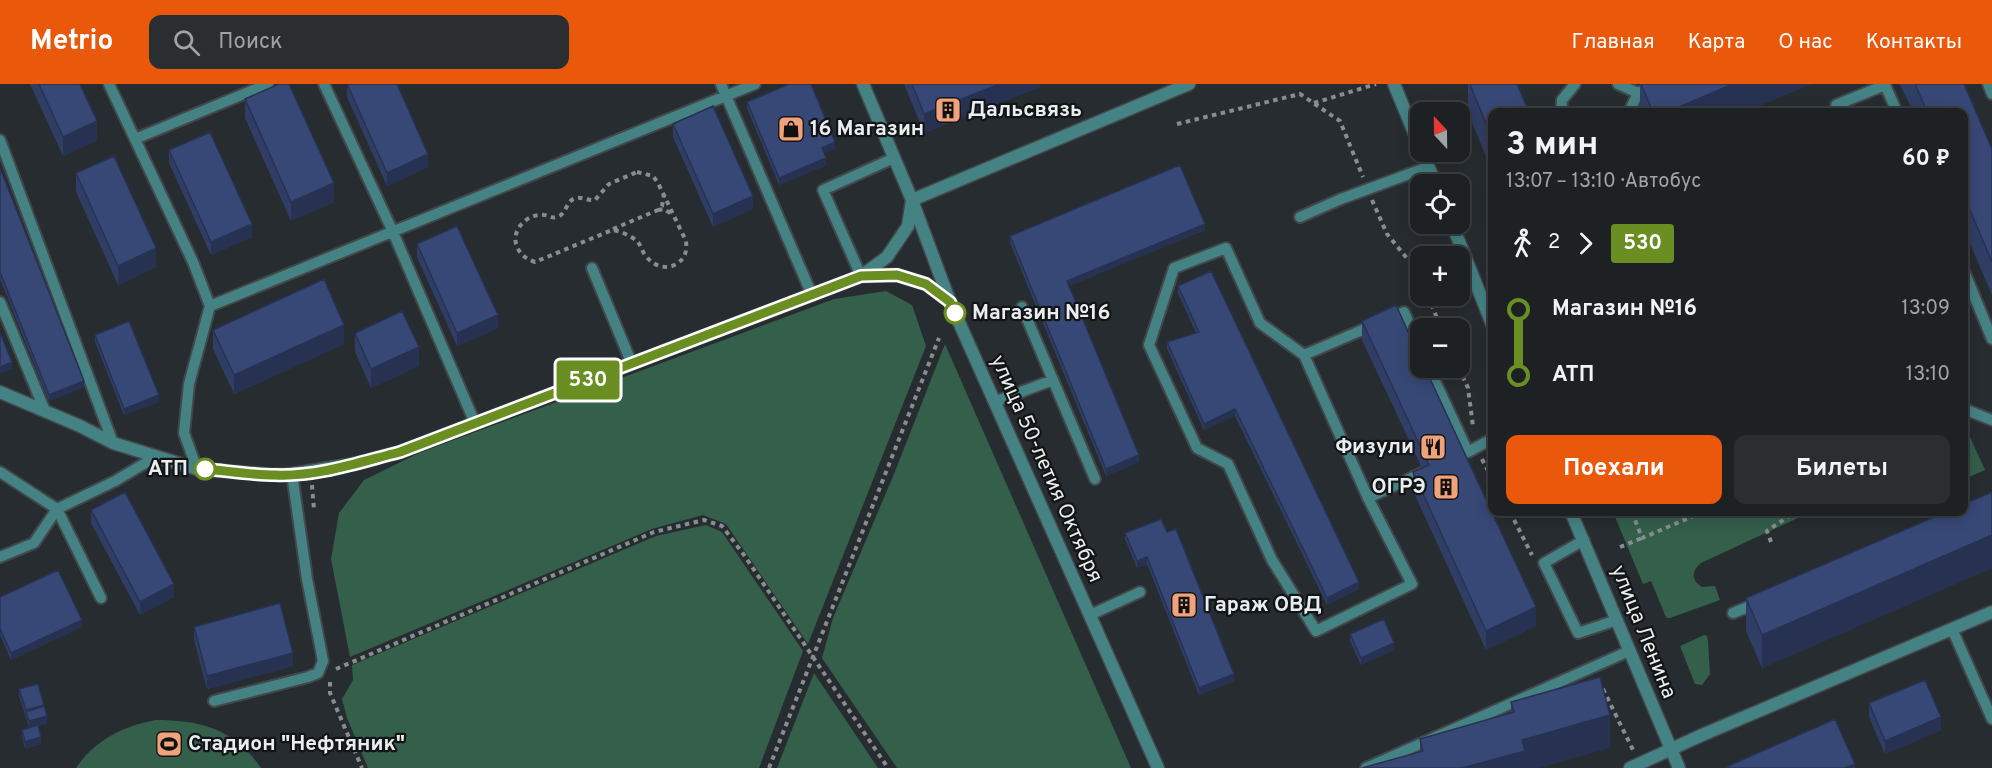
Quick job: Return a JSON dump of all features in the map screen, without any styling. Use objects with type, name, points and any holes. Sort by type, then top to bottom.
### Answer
[{"type":"street","name":"улица 50-летия Октября","points":[[863,84],[912,200],[950,302],[1158,768]]},
{"type":"street","points":[[0,392],[113,443],[197,469],[274,476],[354,464],[400,452],[861,276],[886,256],[908,226],[912,200],[1189,84]]},
{"type":"street","points":[[1395,84],[1410,122]]},
{"type":"street","points":[[1426,162],[1432,174]]},
{"type":"street","points":[[1456,234],[1488,314]]},
{"type":"street","points":[[861,276],[897,275],[926,284],[950,302]]},
{"type":"street","name":"улица Ленина","points":[[1573,516],[1679,768]]},
{"type":"street","points":[[1630,768],[1992,612]]},
{"type":"lane","points":[[109,84],[193,262],[210,306],[189,384],[184,433],[197,469]]},
{"type":"lane","points":[[135,139],[268,84]]},
{"type":"lane","points":[[324,84],[393,232],[476,423]]},
{"type":"lane","points":[[721,84],[812,295]]},
{"type":"lane","points":[[210,306],[755,84]]},
{"type":"lane","points":[[1561,108],[1562,100],[1575,84]]},
{"type":"lane","points":[[1618,84],[1638,93]]},
{"type":"lane","points":[[1631,108],[1638,93],[1660,84]]},
{"type":"lane","points":[[1988,84],[1992,94]]},
{"type":"lane","points":[[1838,108],[1836,105],[1885,85],[1895,108]]},
{"type":"lane","points":[[0,140],[113,443]]},
{"type":"lane","points":[[861,276],[823,190],[894,158]]},
{"type":"lane","points":[[1300,217],[1428,166]]},
{"type":"lane","points":[[1226,248],[1260,323],[1304,355],[1368,498],[1412,584],[1316,631],[1272,560],[1228,464],[1197,448],[1149,345],[1174,268],[1226,248]]},
{"type":"lane","points":[[592,268],[632,364]]},
{"type":"lane","points":[[1968,281],[1992,339]]},
{"type":"lane","points":[[0,302],[45,411]]},
{"type":"lane","points":[[1022,307],[1095,479]]},
{"type":"lane","points":[[1304,355],[1404,312],[1410,326]]},
{"type":"lane","points":[[1434,378],[1467,452],[1488,441]]},
{"type":"lane","points":[[994,402],[1053,380]]},
{"type":"lane","points":[[1968,411],[1992,420]]},
{"type":"lane","points":[[0,557],[34,543],[57,509],[115,481],[157,456]]},
{"type":"lane","points":[[1368,498],[1438,466]]},
{"type":"lane","points":[[0,472],[57,509],[101,598]]},
{"type":"lane","points":[[214,701],[318,673],[322,661],[292,474]]},
{"type":"lane","points":[[1584,540],[1544,563],[1578,633],[1617,620]]},
{"type":"lane","points":[[1090,615],[1140,592]]},
{"type":"lane","points":[[1733,613],[1766,599]]},
{"type":"lane","points":[[1952,628],[1992,719]]},
{"type":"lane","points":[[1366,768],[1629,651]]},
{"type":"path","points":[[1313,104],[1376,84]]},
{"type":"path","points":[[1177,124],[1300,94],[1340,121],[1387,234],[1410,262]]},
{"type":"path","points":[[612,230],[635,240],[645,255],[658,267],[677,264],[685,256],[686,241],[676,218],[664,192],[653,176],[637,172],[609,184],[595,200],[573,199],[558,217],[541,214],[523,222],[515,238],[522,255],[535,262],[658,210],[664,209],[676,218]]},
{"type":"path","points":[[658,210],[662,206],[664,192]]},
{"type":"path","points":[[769,768],[939,338]]},
{"type":"path","points":[[1464,378],[1468,387],[1467,452],[1488,475]]},
{"type":"path","points":[[1634,516],[1642,538]]},
{"type":"path","points":[[1620,547],[1694,516]]},
{"type":"path","points":[[1771,542],[1767,531],[1788,516]]},
{"type":"path","points":[[362,768],[330,693],[330,671],[654,532],[704,520],[722,526],[888,768]]},
{"type":"green space","points":[[886,291],[912,305],[926,346],[808,644],[726,524],[703,515],[652,529],[350,657],[331,559],[339,513],[364,480],[419,453],[834,299]]},
{"type":"green space","points":[[945,344],[1131,768],[897,768],[822,658],[833,618],[894,474]]},
{"type":"green space","points":[[1970,437],[1985,470],[1968,477],[1968,438]]},
{"type":"green space","points":[[1615,516],[1802,516],[1701,563],[1695,569],[1694,578],[1698,584],[1702,587],[1715,586],[1720,600],[1667,618],[1651,581],[1643,584]]},
{"type":"green space","points":[[706,525],[722,532],[803,651],[759,768],[368,768],[347,718],[342,699],[353,680],[352,665],[656,536]]},
{"type":"green space","points":[[1704,635],[1708,640],[1710,674],[1702,685],[1695,684],[1680,646]]},
{"type":"green space","points":[[814,673],[878,768],[777,768]]},
{"type":"green space","name":"Стадион \"Нефтяник\"","points":[[156,720],[187,722],[215,729],[240,744],[261,768],[76,768],[101,742],[121,730]]},
{"type":"building","points":[[39,84],[80,84],[97,121],[63,137]]},
{"type":"building","points":[[279,84],[289,84],[334,183],[291,202],[245,99]]},
{"type":"building","points":[[347,84],[397,84],[428,154],[387,173]]},
{"type":"building","name":"16 Магазин","points":[[789,84],[811,84],[835,142],[822,148],[826,158],[779,178],[747,102]]},
{"type":"building","points":[[912,84],[999,84],[924,114]]},
{"type":"building","points":[[1471,84],[1517,84],[1527,108],[1488,108],[1488,128]]},
{"type":"building","points":[[1641,84],[1733,84],[1676,108],[1651,108]]},
{"type":"building","points":[[1915,84],[1964,84],[1992,149],[1992,262],[1968,205],[1968,108],[1925,108]]},
{"type":"building","points":[[713,106],[753,196],[713,214],[673,124]]},
{"type":"building","points":[[210,132],[252,224],[211,242],[169,150]]},
{"type":"building","points":[[114,156],[156,248],[118,266],[76,173]]},
{"type":"building","points":[[1180,165],[1205,224],[1067,281],[1139,455],[1106,469],[1010,236]]},
{"type":"building","points":[[0,168],[84,381],[49,395],[0,272]]},
{"type":"building","points":[[457,226],[498,315],[457,333],[417,244]]},
{"type":"building","points":[[1211,271],[1359,582],[1327,598],[1235,409],[1204,424],[1167,342],[1199,332],[1178,286]]},
{"type":"building","points":[[324,279],[344,325],[234,375],[213,330]]},
{"type":"building","name":"ОГРЭ","points":[[1396,305],[1410,336],[1410,378],[1430,378],[1488,504],[1488,516],[1494,516],[1536,607],[1486,631],[1413,472],[1429,465],[1362,321]]},
{"type":"building","points":[[402,311],[419,347],[371,369],[355,333]]},
{"type":"building","points":[[129,321],[159,395],[124,409],[95,335]]},
{"type":"building","points":[[0,332],[12,362],[0,367]]},
{"type":"building","name":"АТП","points":[[125,492],[174,584],[140,602],[91,510]]},
{"type":"building","points":[[1992,492],[1992,535],[1762,635],[1746,598],[1937,516],[1968,516],[1968,502]]},
{"type":"building","name":"Гараж ОВД","points":[[1161,519],[1167,532],[1176,529],[1234,674],[1199,688],[1147,557],[1137,561],[1125,533]]},
{"type":"building","points":[[58,570],[82,620],[11,653],[0,629],[0,597]]},
{"type":"building","points":[[280,603],[293,653],[207,676],[194,627]]},
{"type":"building","points":[[1384,619],[1394,643],[1361,658],[1350,634]]},
{"type":"building","points":[[1600,677],[1610,715],[1522,740],[1525,751],[1462,768],[1362,768],[1423,751],[1420,739],[1514,712],[1511,702]]},
{"type":"building","points":[[1925,680],[1941,717],[1885,741],[1869,703]]},
{"type":"building","points":[[38,684],[44,705],[26,710],[19,689]]},
{"type":"building","points":[[44,706],[47,716],[29,721],[26,712]]},
{"type":"building","points":[[1835,719],[1855,764],[1845,768],[1726,767]]},
{"type":"building","points":[[38,725],[41,737],[25,742],[22,730]]},
{"type":"bus line","name":"530","points":[[205,469],[274,476],[354,464],[400,452],[861,276],[897,275],[926,284],[950,302],[955,313]]},
{"type":"place","name":"Дальсвязь","points":[[948,110]]},
{"type":"place","name":"16 Магазин","points":[[791,129]]},
{"type":"place","name":"Магазин №16","points":[[955,313]]},
{"type":"place","name":"Физули","points":[[1433,447]]},
{"type":"place","name":"АТП","points":[[205,469]]},
{"type":"place","name":"ОГРЭ","points":[[1446,487]]},
{"type":"place","name":"Гараж ОВД","points":[[1184,605]]},
{"type":"place","name":"Стадион \"Нефтяник\"","points":[[169,744]]}]
